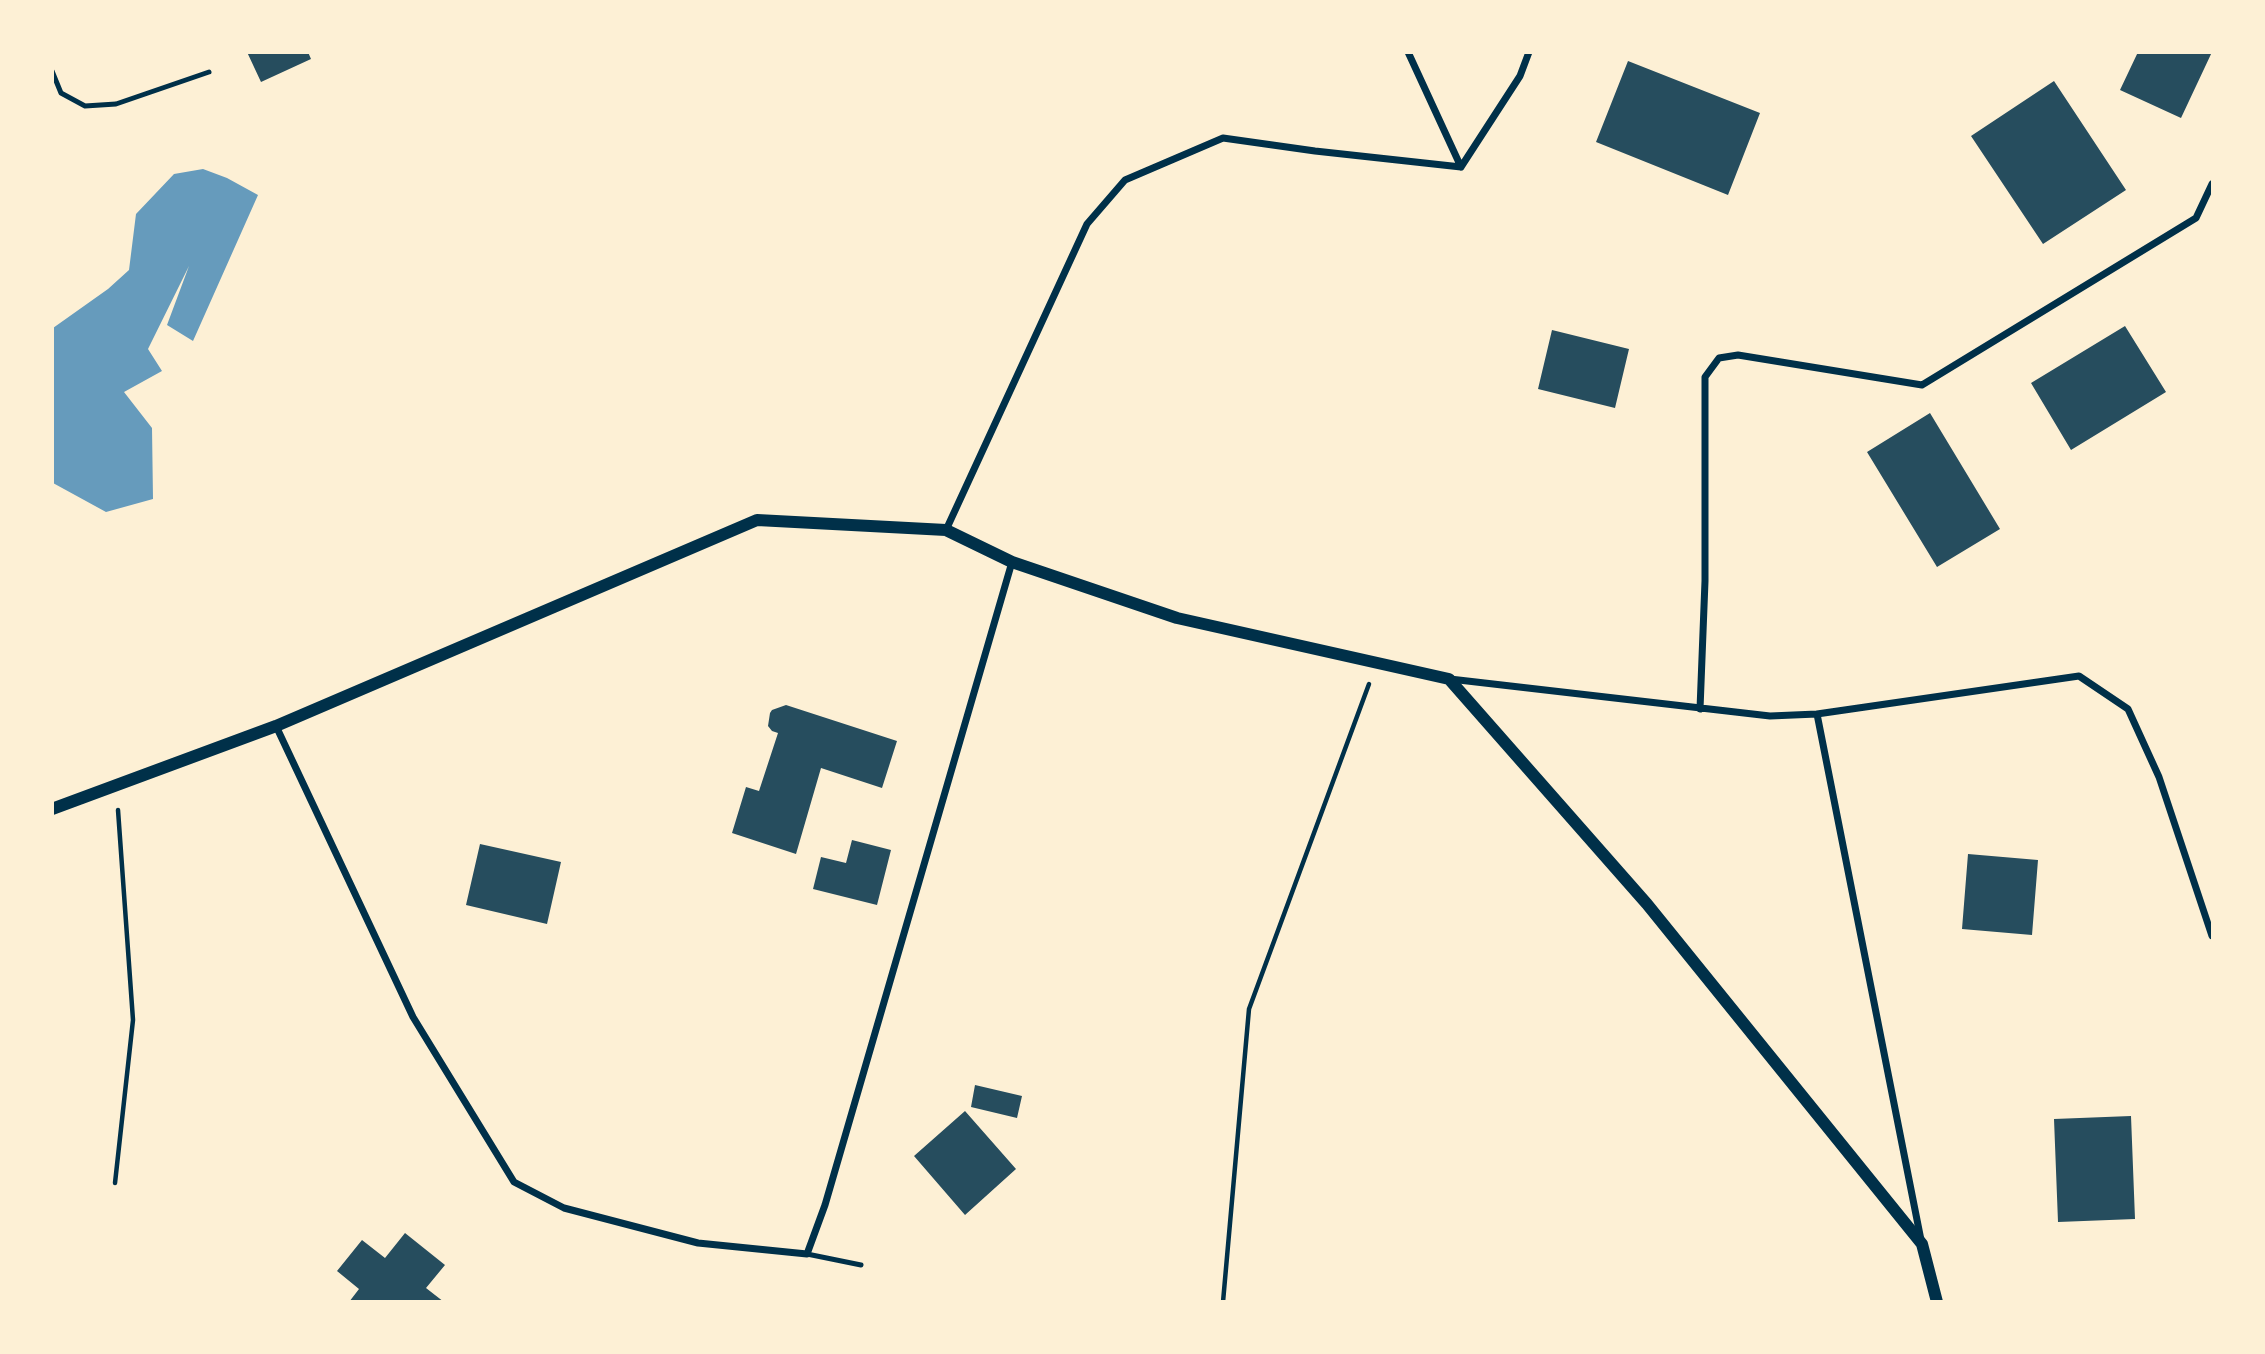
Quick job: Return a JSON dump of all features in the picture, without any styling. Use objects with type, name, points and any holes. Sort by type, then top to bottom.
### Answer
[{"type":"street","points":[[1408,52],[1461,167]]},
{"type":"street","points":[[1461,167],[1520,76],[1529,52]]},
{"type":"street","points":[[946,530],[1087,224],[1125,180],[1223,138],[1461,167]]},
{"type":"street","points":[[1700,709],[1705,581],[1705,377],[1719,358],[1738,355],[1922,385],[2196,218],[2213,184]]},
{"type":"street","points":[[52,809],[276,726],[757,520],[946,530],[1013,562],[1177,618],[1449,679],[1770,716],[1817,714],[2080,676],[2128,709],[2159,777],[2213,936]]},
{"type":"street","points":[[276,726],[413,1017],[514,1182],[564,1208],[698,1243],[807,1254],[825,1205],[1013,562]]},
{"type":"street","points":[[1449,679],[1647,904],[1922,1244]]},
{"type":"street","points":[[1817,714],[1922,1244],[1937,1301]]},
{"type":"lane","points":[[52,71],[61,93],[85,106],[116,104],[209,72]]},
{"type":"lane","points":[[807,1254],[861,1265]]},
{"type":"path","points":[[1223,1301],[1249,1009],[1377,664]]},
{"type":"path","points":[[115,1183],[133,1020],[116,784]]},
{"type":"water","points":[[203,169],[227,178],[258,195],[193,341],[167,325],[189,266],[148,349],[162,371],[124,392],[152,428],[153,499],[106,512],[53,483],[53,328],[108,289],[129,270],[136,214],[174,174]]},
{"type":"building","points":[[247,52],[308,52],[311,59],[261,82]]},
{"type":"building","points":[[2138,52],[2212,52],[2181,118],[2120,90]]},
{"type":"building","points":[[1628,61],[1760,113],[1728,195],[1596,142]]},
{"type":"building","points":[[2054,81],[2126,190],[2043,244],[1971,136]]},
{"type":"building","points":[[2125,326],[2166,392],[2071,450],[2031,383]]},
{"type":"building","points":[[1552,330],[1629,349],[1615,408],[1538,389]]},
{"type":"building","points":[[1930,413],[2000,529],[1937,567],[1867,452]]},
{"type":"building","points":[[786,705],[897,741],[882,788],[821,768],[796,854],[732,833],[746,787],[759,791],[778,733],[768,726],[770,713]]},
{"type":"building","points":[[852,840],[891,850],[877,905],[813,889],[821,857],[846,863]]},
{"type":"building","points":[[480,844],[561,862],[547,924],[466,905]]},
{"type":"building","points":[[1968,854],[2038,860],[2032,935],[1962,929]]},
{"type":"building","points":[[975,1085],[1022,1096],[1017,1118],[971,1107]]},
{"type":"building","points":[[965,1111],[1016,1169],[965,1215],[914,1156]]},
{"type":"building","points":[[2131,1116],[2135,1219],[2058,1222],[2054,1119]]},
{"type":"building","points":[[405,1233],[445,1265],[426,1288],[444,1302],[349,1302],[359,1289],[337,1271],[362,1240],[385,1258]]}]
